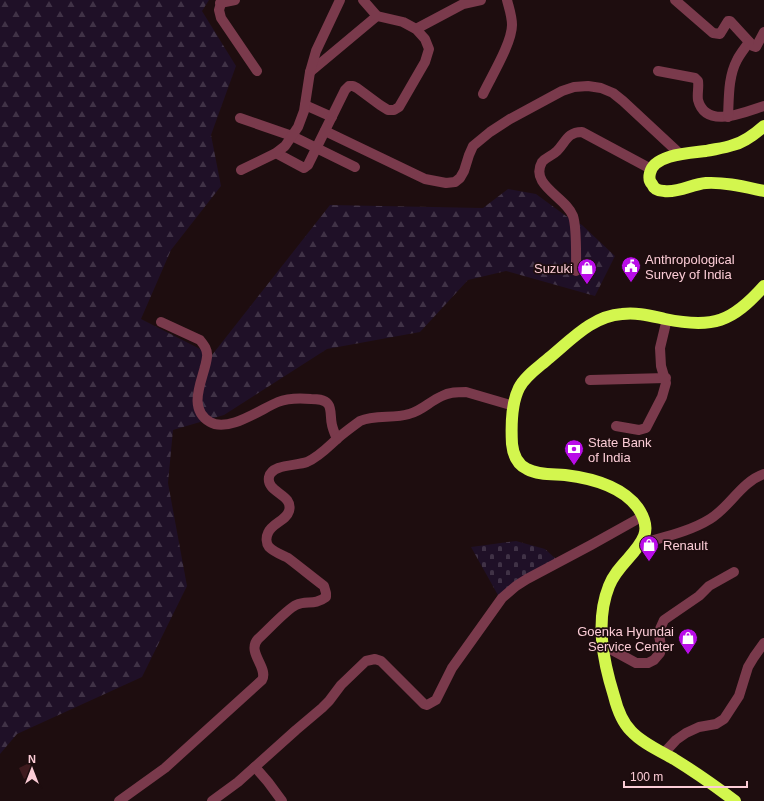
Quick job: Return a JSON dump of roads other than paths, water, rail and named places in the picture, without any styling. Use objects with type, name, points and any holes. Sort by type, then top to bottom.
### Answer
[{"type":"highway","points":[[764,126],[752,136],[735,145],[680,154],[660,160],[650,169],[649,176],[652,186],[657,190],[664,191],[673,191],[706,183],[718,183],[764,191]]},
{"type":"highway","points":[[735,801],[640,739],[630,730],[617,705],[603,656],[602,622],[608,588],[613,577],[640,544],[646,530],[646,525],[636,505],[628,498],[602,484],[581,478],[534,472],[524,468],[517,460],[513,450],[512,437],[514,406],[520,386],[527,377],[576,334],[590,325],[602,319],[622,314],[647,315],[667,320],[701,324],[720,320],[736,313],[764,286]]},
{"type":"street","points":[[235,0],[221,2],[219,10],[221,18],[257,71]]},
{"type":"street","points":[[241,170],[276,153],[285,146],[298,127],[305,105],[310,72],[316,51],[340,0]]},
{"type":"street","points":[[276,153],[304,168],[308,165],[345,90],[349,86],[357,88],[388,110],[394,110],[399,107],[425,62],[429,49],[425,39],[416,29],[403,22],[377,16],[363,0]]},
{"type":"street","points":[[416,29],[463,4],[481,0]]},
{"type":"street","points":[[483,94],[507,45],[510,35],[512,26],[507,0]]},
{"type":"street","points":[[675,0],[713,33],[720,34],[728,21],[730,21],[749,42],[756,47],[764,32]]},
{"type":"street","points":[[310,72],[377,16]]},
{"type":"street","points":[[728,117],[733,69],[749,42]]},
{"type":"street","points":[[658,71],[695,78],[698,81],[698,100],[704,111],[715,117],[728,117],[764,106]]},
{"type":"street","points":[[325,131],[425,179],[446,183],[455,182],[460,178],[464,171],[473,146],[490,132],[510,119],[562,91],[574,87],[588,86],[601,88],[613,93],[680,154]]},
{"type":"street","points":[[305,105],[332,117]]},
{"type":"street","points":[[240,118],[292,136],[355,168]]},
{"type":"street","points":[[576,271],[574,218],[567,205],[542,182],[539,175],[542,162],[556,152],[570,135],[576,132],[582,132],[650,169]]},
{"type":"street","points":[[616,426],[639,430],[646,428],[665,390],[666,378],[661,366],[660,348],[667,320]]},
{"type":"street","points":[[161,322],[200,340],[205,346],[207,356],[199,384],[197,398],[199,410],[210,422],[221,425],[232,424],[284,400],[306,398],[319,399],[326,402],[330,407],[331,423],[333,432],[337,439]]},
{"type":"street","points":[[590,380],[666,378]]},
{"type":"street","points":[[119,801],[165,768],[262,680],[264,674],[254,648],[254,644],[258,639],[293,606],[301,603],[317,603],[326,597],[324,586],[288,558],[269,547],[267,536],[269,531],[287,515],[290,507],[289,501],[270,483],[269,478],[276,469],[298,465],[317,457],[360,421],[367,418],[410,414],[423,408],[442,395],[466,392],[514,406]]},
{"type":"street","points":[[640,544],[695,527],[711,519],[740,490],[759,475],[764,474]]},
{"type":"street","points":[[212,801],[238,782],[322,708],[341,685],[366,661],[375,659],[381,661],[424,704],[427,705],[433,702],[436,700],[452,668],[502,598],[527,579],[642,516]]},
{"type":"street","points":[[603,645],[636,663],[648,663],[654,660],[660,653],[661,646],[659,635],[660,628],[664,620],[699,596],[709,586],[734,572]]},
{"type":"street","points":[[664,754],[676,740],[686,733],[699,727],[716,724],[724,719],[739,696],[748,667],[764,643]]},
{"type":"street","points":[[255,767],[282,801]]},
{"type":"place","name":"Anthropological Survey of India","points":[[631,283]]},
{"type":"place","name":"Suzuki","points":[[587,285]]},
{"type":"place","name":"State Bank of India","points":[[574,466]]},
{"type":"place","name":"Renault","points":[[649,562]]},
{"type":"place","name":"Goenka Hyundai Service Center","points":[[688,655]]}]
